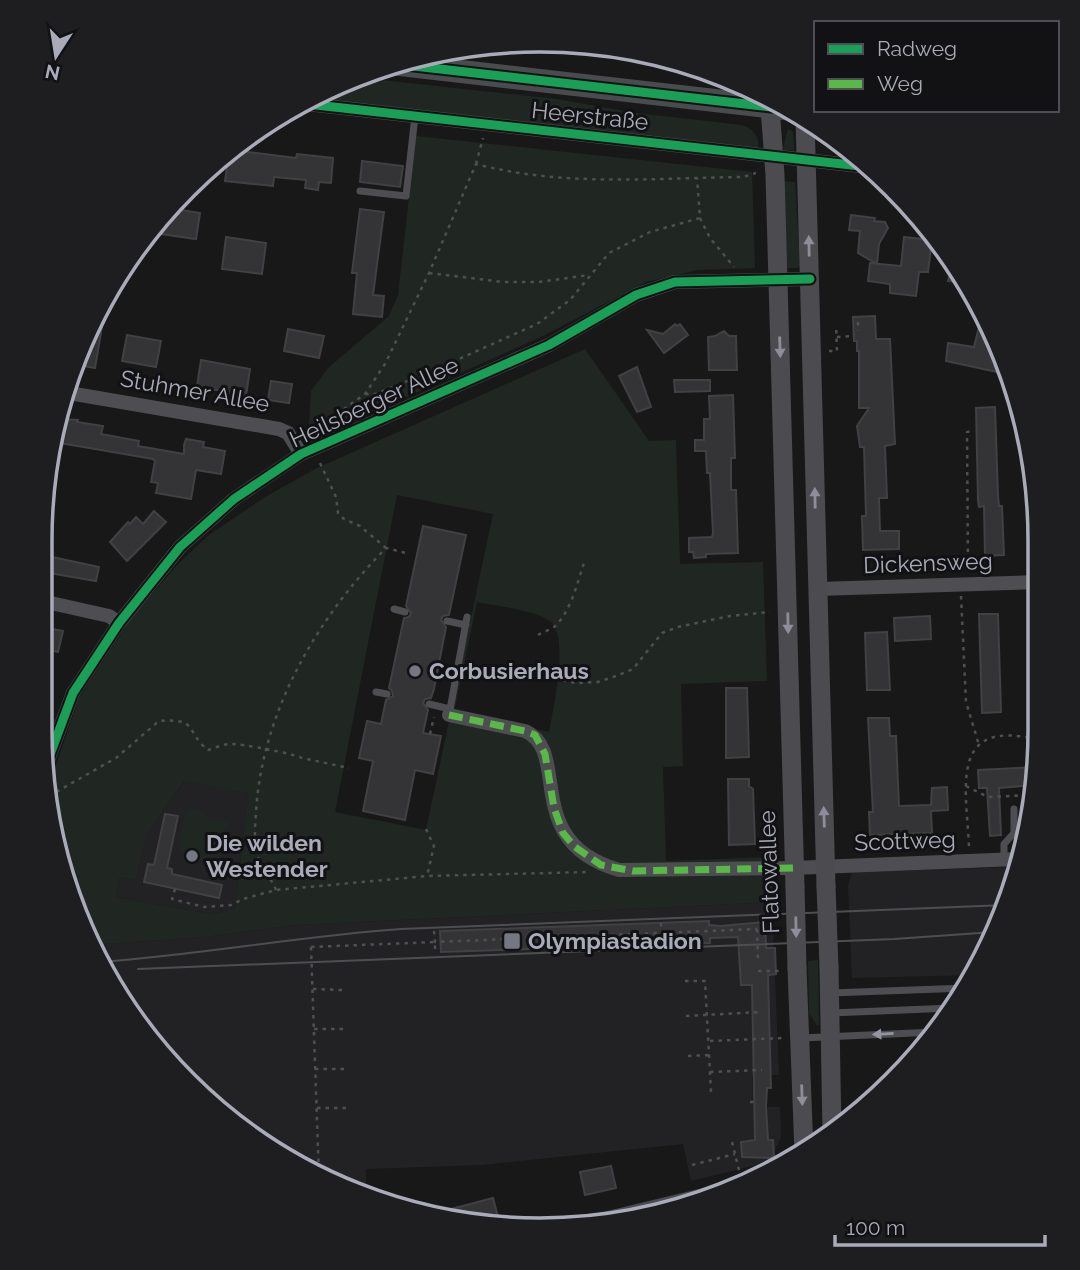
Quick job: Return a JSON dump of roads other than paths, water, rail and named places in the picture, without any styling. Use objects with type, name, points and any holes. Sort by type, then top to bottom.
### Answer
[{"type":"main road","name":"Heerstraße","points":[[423,67],[757,104]]},
{"type":"main road","name":"Flatowallee","points":[[777,114],[774,156],[794,877],[790,969],[792,1038],[803,1140]]},
{"type":"main road","points":[[806,132],[832,1121]]},
{"type":"main road","points":[[787,590],[818,589]]},
{"type":"street","name":"Heerstraße","points":[[320,105],[851,165]]},
{"type":"street","name":"Heilsberger Allee","points":[[53,747],[74,693],[119,623],[180,547],[234,499],[301,454],[549,345],[636,295],[654,288],[675,282],[810,279]]},
{"type":"street","name":"Stuhmer Allee","points":[[75,394],[279,429],[288,433],[301,454]]},
{"type":"street","name":"Dickensweg","points":[[818,589],[1028,582]]},
{"type":"street","points":[[52,603],[109,616],[119,623]]},
{"type":"street","name":"Scottweg","points":[[450,712],[535,735],[545,754],[554,808],[563,833],[575,847],[601,865],[632,871],[794,877],[1010,860]]},
{"type":"lane","points":[[360,191],[406,196],[415,116]]},
{"type":"lane","points":[[394,609],[405,612]]},
{"type":"lane","points":[[429,704],[450,712],[467,621],[447,621]]},
{"type":"lane","points":[[376,692],[387,695]]},
{"type":"lane","points":[[1004,860],[1004,844],[1014,833],[1014,809]]},
{"type":"lane","points":[[830,1003],[952,990]]},
{"type":"lane","points":[[830,1003],[940,1008]]},
{"type":"lane","points":[[792,1038],[922,1033]]},
{"type":"tram line","points":[[111,961],[401,929],[995,905]]},
{"type":"tram line","points":[[138,969],[894,939],[983,933]]},
{"type":"place","name":"Corbusierhaus","points":[[415,671]]},
{"type":"place","name":"Die wilden Westender","points":[[192,856]]},
{"type":"place","name":"Olympiastadion","points":[[512,941]]}]
